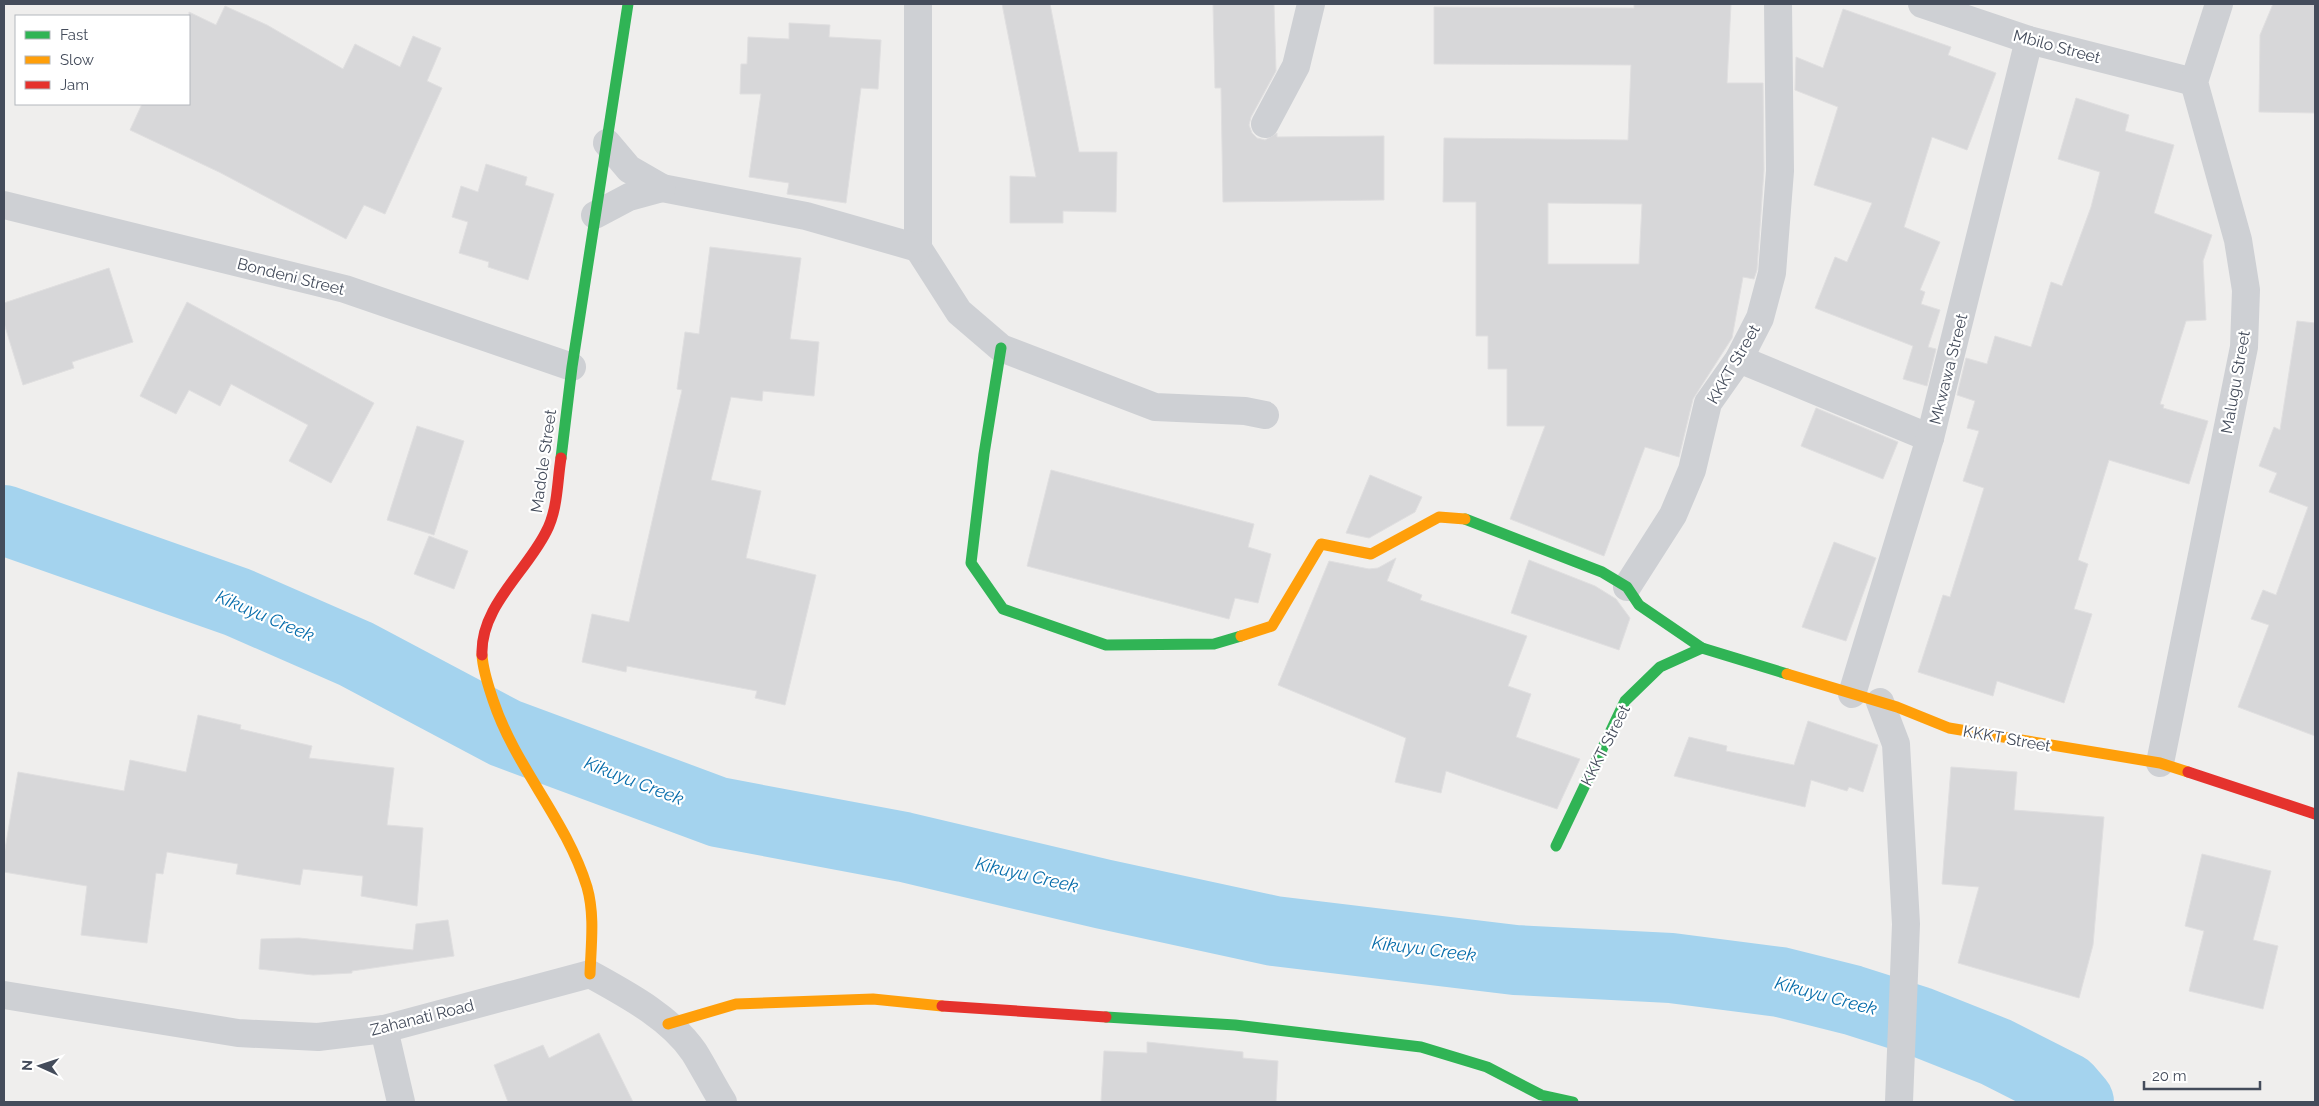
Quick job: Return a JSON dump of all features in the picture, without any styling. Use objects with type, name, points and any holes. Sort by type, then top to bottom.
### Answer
[{"type":"street","name":"Madole Street","points":[[590,974],[592,918],[588,888],[576,856],[505,733],[484,673],[482,651],[484,635],[491,618],[544,538],[554,517],[572,366],[628,4]]},
{"type":"street","points":[[918,4],[918,248],[959,312],[1001,348],[1155,407],[1245,412],[1265,415]]},
{"type":"street","points":[[1265,124],[1296,66],[1311,4]]},
{"type":"street","name":"KKKT Street","points":[[1628,587],[1672,515],[1692,470],[1708,403],[1739,359],[1760,318],[1772,273],[1778,220],[1780,171],[1778,4]]},
{"type":"street","name":"Mbilo Street","points":[[1922,4],[1953,9],[2029,40],[2194,82]]},
{"type":"street","points":[[2194,82],[2219,4]]},
{"type":"street","name":"Mkwawa Street","points":[[1852,694],[1930,438],[2029,40]]},
{"type":"street","name":"Malugu Street","points":[[2160,763],[2244,347],[2246,290],[2238,240],[2194,82]]},
{"type":"street","points":[[607,144],[629,168],[662,188],[806,216],[918,248]]},
{"type":"street","points":[[595,215],[629,197],[662,188]]},
{"type":"street","name":"Bondeni Street","points":[[4,205],[345,289],[572,366]]},
{"type":"street","name":"KKKT Street","points":[[1001,348],[984,454],[972,563],[1003,609],[1106,645],[1214,644],[1272,626],[1321,544],[1371,554],[1439,517],[1461,517],[1602,572],[1628,587],[1639,605],[1702,648],[1880,702],[1949,728],[2160,763],[2315,814]]},
{"type":"street","points":[[1739,359],[1930,438]]},
{"type":"street","name":"KKKT Street","points":[[1556,846],[1625,701],[1660,666],[1702,648]]},
{"type":"street","points":[[1880,702],[1896,744],[1906,924],[1898,1102]]},
{"type":"street","points":[[590,974],[615,988],[668,1024],[693,1051],[723,1102]]},
{"type":"street","name":"Zahanati Road","points":[[4,995],[238,1033],[318,1037],[384,1029],[590,974]]},
{"type":"street","points":[[668,1024],[736,1004],[873,999],[948,1007],[1234,1025],[1421,1047],[1487,1067],[1541,1095],[1573,1102]]},
{"type":"street","points":[[384,1029],[401,1102]]},
{"type":"building","points":[[1002,4],[1050,4],[1079,152],[1117,152],[1116,212],[1063,211],[1063,223],[1010,223],[1010,176],[1036,177]]},
{"type":"building","points":[[1213,4],[1274,4],[1276,71],[1251,117],[1249,125],[1252,133],[1257,138],[1265,140],[1277,133],[1277,137],[1384,136],[1384,200],[1223,202],[1221,88],[1215,88]]},
{"type":"building","points":[[1634,4],[1731,4],[1727,83],[1763,83],[1764,170],[1757,270],[1754,279],[1743,277],[1732,338],[1693,399],[1679,457],[1645,447],[1604,556],[1510,519],[1545,426],[1507,426],[1507,369],[1488,369],[1488,336],[1476,336],[1476,202],[1443,202],[1444,138],[1628,140],[1631,65],[1434,64],[1434,7],[1634,8]],"holes":[[[1548,203],[1642,204],[1639,264],[1548,264]]]},
{"type":"building","points":[[2273,4],[2315,4],[2315,113],[2259,112],[2260,35]]},
{"type":"building","points":[[225,6],[267,25],[343,69],[355,44],[400,67],[413,36],[441,48],[427,81],[442,88],[385,214],[364,205],[346,239],[219,172],[130,130],[142,105],[190,105],[189,12],[216,25]]},
{"type":"building","points":[[1843,9],[1951,47],[1948,55],[1996,73],[1967,150],[1932,137],[1904,227],[1940,242],[1920,290],[1925,292],[1921,304],[1940,310],[1928,347],[1936,349],[1927,386],[1903,379],[1913,346],[1815,308],[1835,257],[1847,262],[1872,203],[1814,185],[1838,107],[1795,90],[1796,57],[1823,68]]},
{"type":"building","points":[[789,23],[830,25],[829,37],[881,40],[878,89],[861,88],[846,203],[787,194],[789,183],[749,177],[761,94],[740,94],[741,64],[747,64],[748,37],[789,39]]},
{"type":"building","points":[[2076,98],[2129,115],[2125,131],[2174,145],[2154,213],[2212,235],[2203,261],[2206,320],[2186,321],[2160,404],[2164,405],[2163,408],[2208,421],[2189,484],[2109,460],[2078,560],[2088,564],[2074,609],[2092,614],[2064,703],[1997,681],[1993,696],[1918,672],[1943,595],[1950,597],[1984,488],[1963,481],[1979,431],[1967,428],[1975,401],[1957,395],[1966,358],[1987,364],[1995,336],[2031,347],[2051,282],[2062,286],[2091,207],[2100,172],[2058,159]]},
{"type":"building","points":[[486,164],[527,177],[525,185],[554,194],[528,280],[488,267],[489,262],[459,253],[468,222],[452,217],[461,186],[478,192]]},
{"type":"building","points":[[710,247],[801,258],[790,339],[819,342],[814,396],[763,391],[762,401],[731,397],[711,480],[761,491],[746,558],[816,575],[785,705],[755,698],[757,691],[627,666],[626,672],[582,662],[592,614],[629,622],[682,390],[677,389],[685,332],[699,334]]},
{"type":"building","points":[[109,268],[133,342],[72,362],[74,368],[23,385],[4,323],[4,303]]},
{"type":"building","points":[[187,302],[374,403],[331,483],[289,461],[308,425],[231,384],[220,406],[189,390],[176,414],[140,396]]},
{"type":"building","points":[[2297,321],[2315,323],[2315,736],[2238,707],[2269,625],[2251,619],[2263,590],[2276,595],[2308,507],[2269,492],[2277,473],[2259,466],[2274,427],[2280,430]]},
{"type":"building","points":[[1816,408],[1898,442],[1883,479],[1801,446]]},
{"type":"building","points":[[417,426],[464,441],[434,535],[387,520]]},
{"type":"building","points":[[1051,470],[1254,524],[1248,547],[1271,554],[1258,603],[1235,598],[1229,619],[1027,566]]},
{"type":"building","points":[[1370,475],[1422,497],[1415,512],[1369,538],[1346,533]]},
{"type":"building","points":[[429,536],[468,551],[454,589],[414,574]]},
{"type":"building","points":[[1834,542],[1876,558],[1846,641],[1802,627]]},
{"type":"building","points":[[1396,558],[1387,581],[1422,595],[1420,600],[1527,636],[1508,686],[1531,694],[1516,737],[1580,759],[1557,809],[1446,771],[1441,793],[1395,782],[1406,738],[1278,685],[1329,561],[1369,569],[1378,568]]},
{"type":"building","points":[[1529,560],[1595,586],[1616,599],[1630,618],[1619,650],[1511,613]]},
{"type":"building","points":[[198,715],[241,725],[240,729],[312,746],[309,758],[394,768],[387,825],[423,828],[417,906],[361,896],[363,876],[303,869],[300,885],[236,874],[238,864],[167,852],[163,874],[156,873],[147,943],[81,935],[87,886],[4,872],[4,855],[18,772],[124,791],[130,760],[186,772]]},
{"type":"building","points":[[1808,721],[1878,745],[1863,792],[1849,787],[1847,791],[1811,780],[1805,807],[1674,776],[1689,737],[1727,746],[1726,751],[1794,765]]},
{"type":"building","points":[[1951,767],[2017,772],[2014,810],[2104,817],[2093,945],[2079,998],[1958,963],[1979,887],[1942,884]]},
{"type":"building","points":[[2202,854],[2271,871],[2253,940],[2278,946],[2263,1009],[2189,991],[2204,931],[2185,926]]},
{"type":"building","points":[[448,920],[454,956],[352,971],[352,973],[313,975],[259,969],[261,939],[299,938],[413,950],[416,924]]},
{"type":"building","points":[[599,1033],[633,1102],[508,1102],[494,1065],[543,1045],[549,1058]]},
{"type":"building","points":[[1147,1042],[1243,1052],[1243,1058],[1278,1061],[1276,1102],[1101,1102],[1104,1051],[1147,1053]]},
{"type":"waterway","name":"Kikuyu Creek","points":[[4,520],[237,602],[356,654],[505,733],[718,812],[904,847],[1103,894],[1274,931],[1515,960],[1671,968],[1780,982],[1852,1000],[1918,1021],[1996,1052],[2067,1088],[2079,1102]]},
{"type":"traffic: fast","points":[[561,458],[572,367],[628,4]]},
{"type":"traffic: fast","points":[[1001,348],[984,454],[971,563],[1003,609],[1106,645],[1214,644],[1241,636]]},
{"type":"traffic: fast","points":[[1465,519],[1602,572],[1627,587],[1639,605],[1702,648]]},
{"type":"traffic: fast","points":[[1556,846],[1625,701],[1660,667],[1702,648],[1787,674]]},
{"type":"traffic: fast","points":[[1106,1017],[1235,1025],[1421,1047],[1487,1067],[1541,1095],[1573,1102]]},
{"type":"traffic: slow","points":[[1241,636],[1272,626],[1321,544],[1371,554],[1439,517],[1465,519]]},
{"type":"traffic: slow","points":[[482,655],[483,667],[502,724],[567,839],[587,887],[592,919],[590,974]]},
{"type":"traffic: slow","points":[[1787,674],[1897,707],[1949,728],[2160,763],[2188,772]]},
{"type":"traffic: slow","points":[[668,1024],[736,1004],[873,999],[942,1006]]},
{"type":"traffic: jam","points":[[482,655],[483,638],[488,621],[506,590],[537,547],[550,523],[555,505],[561,458]]},
{"type":"traffic: jam","points":[[2188,772],[2315,814]]},
{"type":"traffic: jam","points":[[942,1006],[1106,1017]]}]
